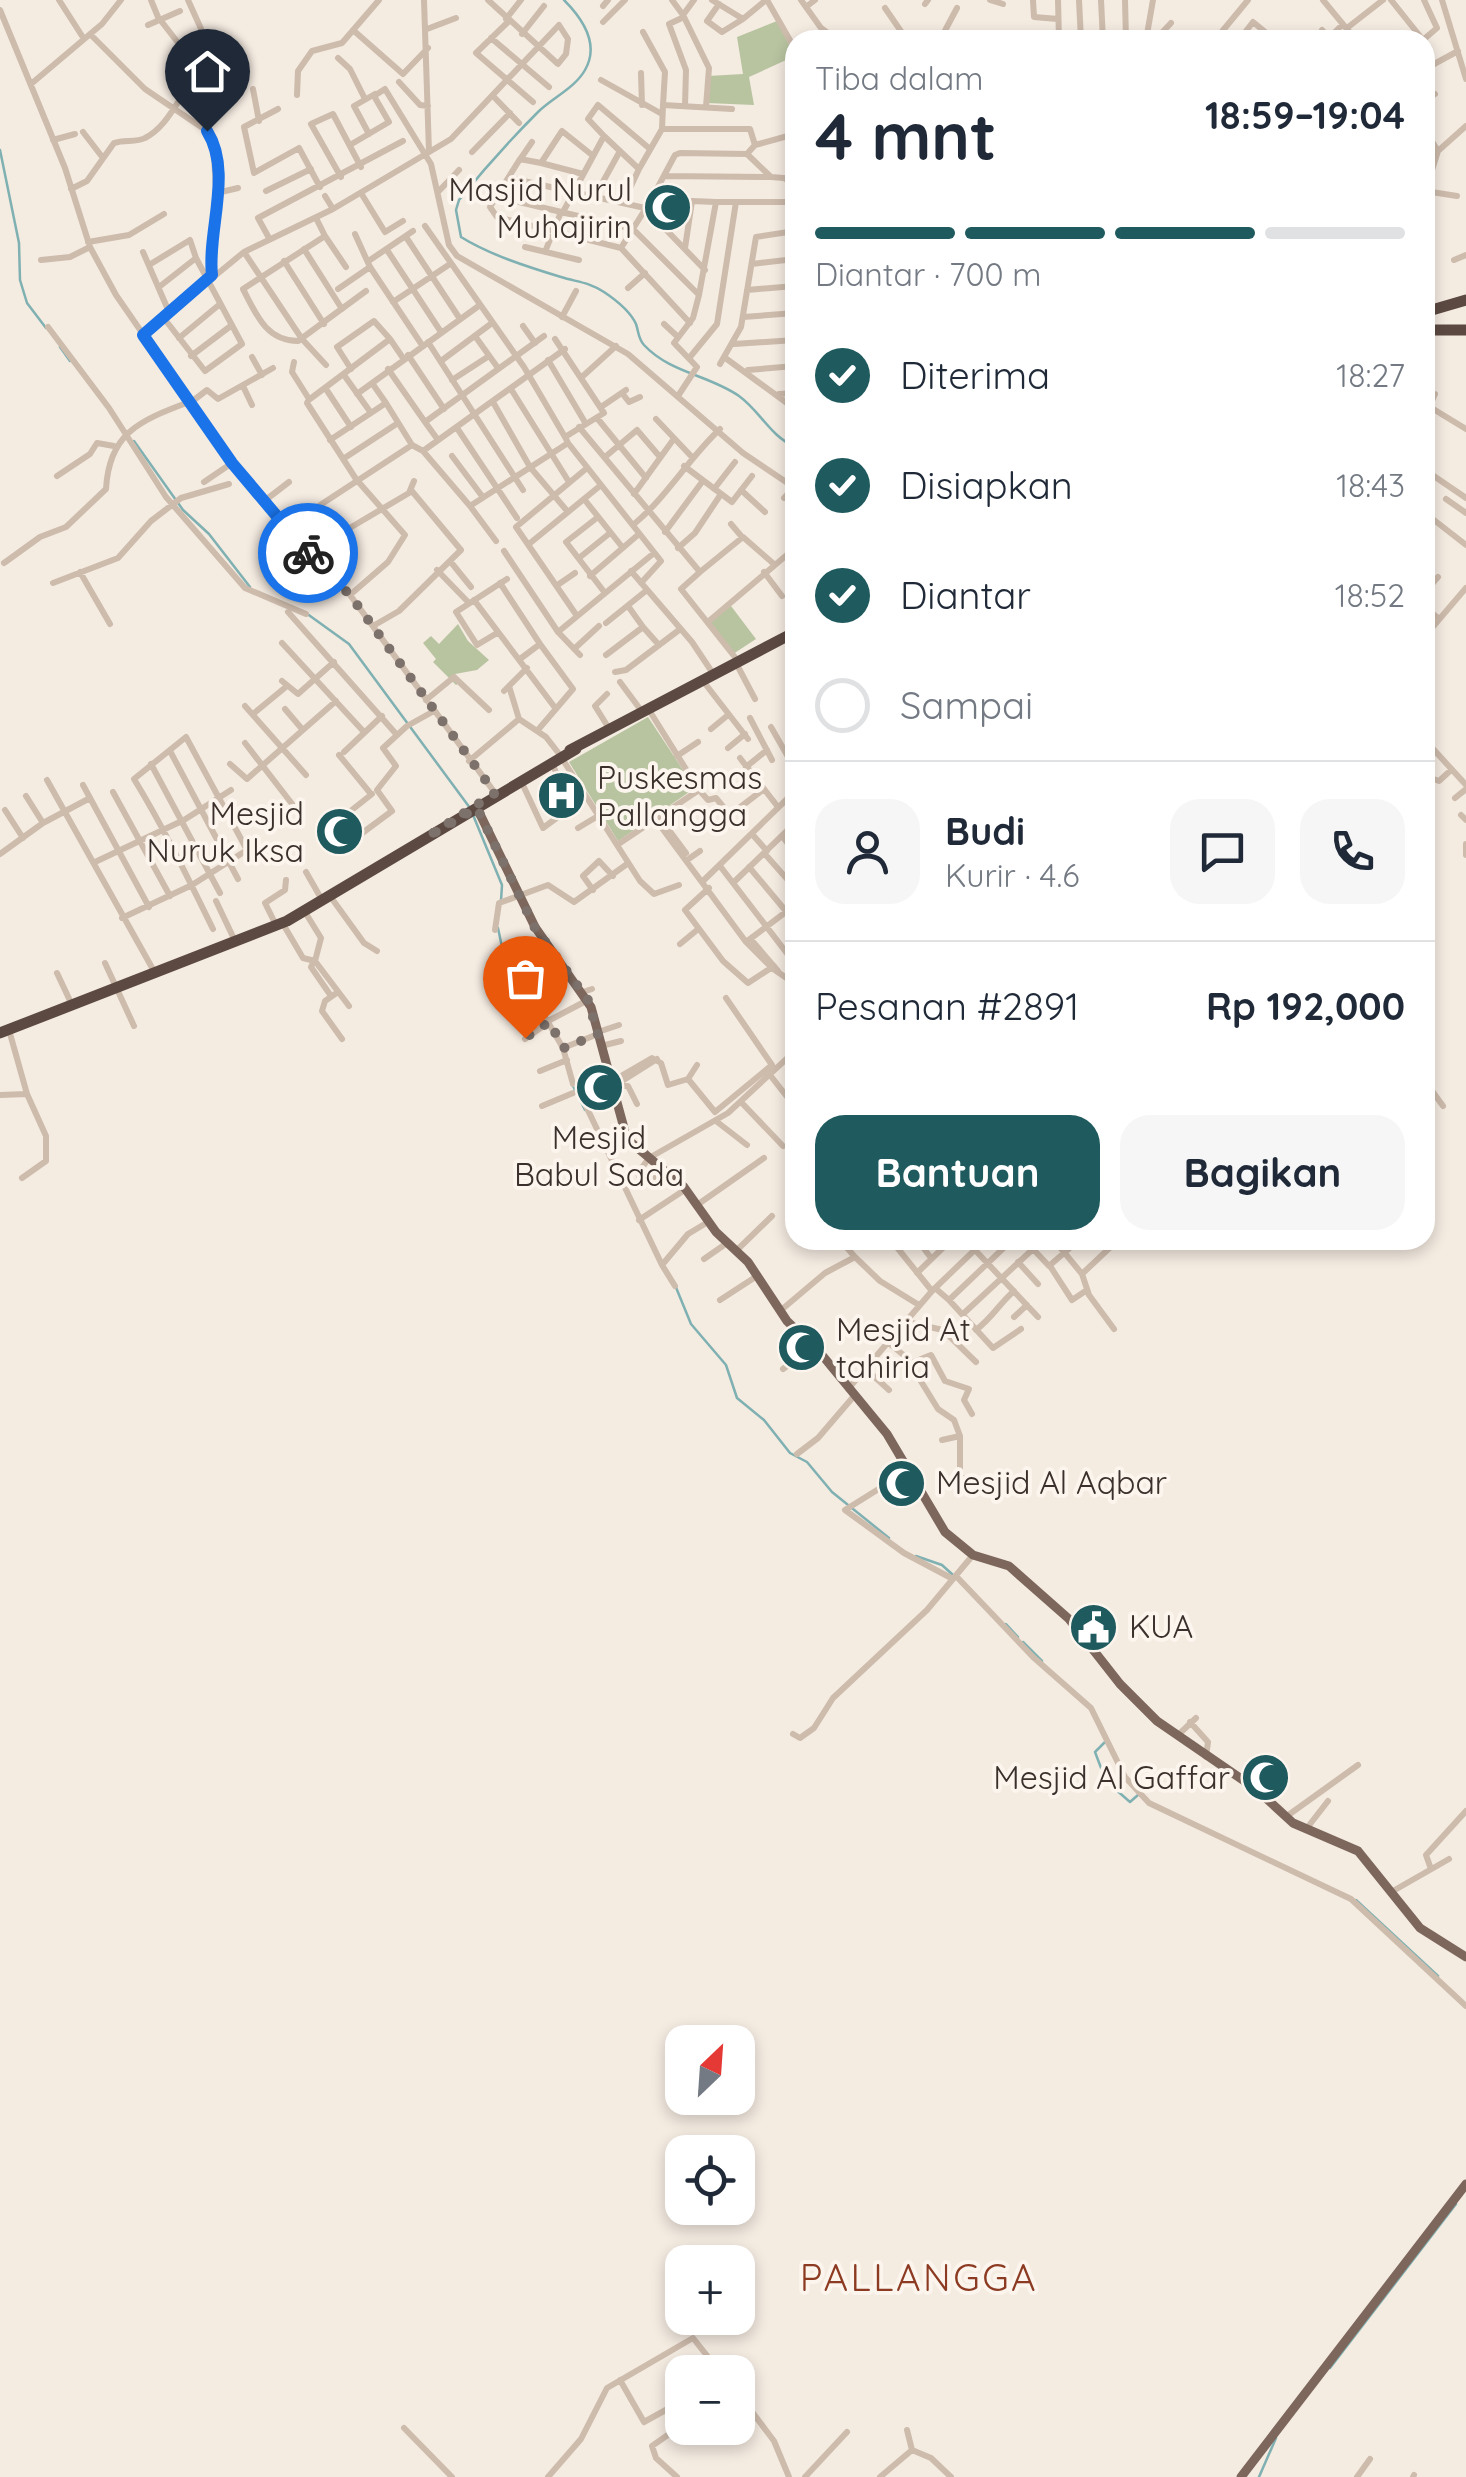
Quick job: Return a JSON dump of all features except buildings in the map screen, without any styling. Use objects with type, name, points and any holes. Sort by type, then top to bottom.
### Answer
[{"type":"highway","points":[[1435,309],[1466,300]]},
{"type":"highway","points":[[1435,330],[1466,330]]},
{"type":"highway","points":[[472,809],[785,637]]},
{"type":"highway","points":[[5,1032],[279,924],[495,793],[558,760]]},
{"type":"main road","points":[[472,809],[551,952],[588,994],[622,1132],[686,1189],[708,1222],[758,1276],[780,1312],[814,1346],[887,1434],[938,1523],[973,1554],[1009,1566],[1069,1619],[1120,1684],[1176,1736],[1256,1789],[1285,1818],[1358,1851],[1420,1928],[1465,1954]]},
{"type":"main road","points":[[1241,2477],[1466,2184]]},
{"type":"street","points":[[59,0],[87,36],[128,74],[207,131],[213,141],[218,220],[210,254],[211,277],[220,304],[242,344],[211,370],[205,371],[179,338],[143,252]]},
{"type":"street","points":[[30,84],[87,36],[121,0]]},
{"type":"street","points":[[152,0],[158,18],[184,52],[206,43],[188,0]]},
{"type":"street","points":[[297,95],[298,70],[312,51],[322,44],[340,44],[379,0]]},
{"type":"street","points":[[521,0],[476,53],[532,102]]},
{"type":"street","points":[[603,22],[625,0]]},
{"type":"street","points":[[672,0],[682,15],[694,0]]},
{"type":"street","points":[[743,19],[716,2],[707,21],[722,32],[743,19],[766,0],[785,32]]},
{"type":"street","points":[[815,0],[803,4],[828,30]]},
{"type":"street","points":[[990,0],[1003,4]]},
{"type":"street","points":[[1033,0],[1034,17],[1058,19]]},
{"type":"street","points":[[1058,0],[1059,30]]},
{"type":"street","points":[[1079,0],[1080,30]]},
{"type":"street","points":[[1101,0],[1102,30]]},
{"type":"street","points":[[1125,0],[1126,30]]},
{"type":"street","points":[[1148,30],[1153,0]]},
{"type":"street","points":[[1224,30],[1248,0]]},
{"type":"street","points":[[1324,0],[1348,30]]},
{"type":"street","points":[[1340,30],[1383,0]]},
{"type":"street","points":[[1392,0],[1415,30]]},
{"type":"street","points":[[1442,0],[1466,79]]},
{"type":"street","points":[[425,1],[427,153],[448,238],[461,260],[616,346],[743,453],[785,481]]},
{"type":"street","points":[[143,335],[244,252],[333,209],[458,134],[509,83],[539,50],[557,28],[561,26],[568,43],[562,62],[539,50],[491,1]]},
{"type":"street","points":[[1428,2],[1435,31]]},
{"type":"street","points":[[522,34],[544,6]]},
{"type":"street","points":[[885,8],[900,30]]},
{"type":"street","points":[[945,30],[957,8]]},
{"type":"street","points":[[0,10],[72,189],[89,244],[143,335],[232,463],[285,528],[350,595],[495,793]]},
{"type":"street","points":[[148,25],[180,11]]},
{"type":"street","points":[[1238,12],[1261,30]]},
{"type":"street","points":[[685,106],[686,70],[669,24],[684,16],[709,70],[706,108]]},
{"type":"street","points":[[427,28],[456,18]]},
{"type":"street","points":[[1164,30],[1171,23]]},
{"type":"street","points":[[1247,30],[1252,23]]},
{"type":"street","points":[[353,30],[402,74],[428,48]]},
{"type":"street","points":[[624,204],[662,129],[665,72],[644,32]]},
{"type":"street","points":[[492,38],[548,87]]},
{"type":"street","points":[[1435,64],[1458,51]]},
{"type":"street","points":[[338,58],[350,69],[365,99]]},
{"type":"street","points":[[72,189],[86,181],[114,143],[147,137],[174,110],[196,76],[211,68]]},
{"type":"street","points":[[642,74],[642,106]]},
{"type":"street","points":[[601,80],[642,106],[663,110],[685,106],[732,108]]},
{"type":"street","points":[[399,82],[420,105],[428,106]]},
{"type":"street","points":[[253,89],[259,121]]},
{"type":"street","points":[[369,134],[354,106],[386,90],[427,153]]},
{"type":"street","points":[[350,145],[389,122],[374,94]]},
{"type":"street","points":[[494,97],[519,123]]},
{"type":"street","points":[[640,170],[588,118],[598,105],[650,149]]},
{"type":"street","points":[[278,109],[244,129],[254,173],[299,148],[320,187]]},
{"type":"street","points":[[472,152],[510,113]]},
{"type":"street","points":[[341,177],[310,124],[333,114],[360,167]]},
{"type":"street","points":[[1435,160],[1438,151],[1466,126]]},
{"type":"street","points":[[662,129],[750,130],[755,145]]},
{"type":"street","points":[[542,163],[562,131],[592,155]]},
{"type":"street","points":[[53,140],[79,133],[103,158]]},
{"type":"street","points":[[545,252],[604,136]]},
{"type":"street","points":[[747,154],[755,145],[785,137]]},
{"type":"street","points":[[269,238],[258,218],[403,141]]},
{"type":"street","points":[[532,142],[490,208],[500,220],[621,248],[690,322]]},
{"type":"street","points":[[1435,146],[1438,151]]},
{"type":"street","points":[[594,198],[620,151]]},
{"type":"street","points":[[621,248],[680,153],[747,154],[770,177]]},
{"type":"street","points":[[520,159],[583,174]]},
{"type":"street","points":[[266,191],[311,170]]},
{"type":"street","points":[[438,192],[459,170]]},
{"type":"street","points":[[664,176],[785,179]]},
{"type":"street","points":[[510,178],[645,208],[705,270]]},
{"type":"street","points":[[217,193],[238,188]]},
{"type":"street","points":[[361,193],[385,232],[403,221]]},
{"type":"street","points":[[1435,193],[1457,196]]},
{"type":"street","points":[[325,196],[333,209]]},
{"type":"street","points":[[498,197],[633,229],[700,295]]},
{"type":"street","points":[[651,200],[785,202]]},
{"type":"street","points":[[685,248],[692,202]]},
{"type":"street","points":[[678,396],[696,373],[690,358],[674,345],[690,322],[700,295],[716,202]]},
{"type":"street","points":[[690,358],[717,324],[736,202]]},
{"type":"street","points":[[41,260],[70,257],[89,244],[129,234],[164,214]]},
{"type":"street","points":[[316,218],[346,267]]},
{"type":"street","points":[[424,226],[529,375],[566,440],[662,563],[641,582]]},
{"type":"street","points":[[785,232],[758,236],[743,317],[722,360],[746,370],[785,400]]},
{"type":"street","points":[[356,234],[393,302],[441,361],[523,490]]},
{"type":"street","points":[[338,289],[409,234],[460,319]]},
{"type":"street","points":[[325,236],[243,290],[267,330],[283,340],[302,339],[366,291]]},
{"type":"street","points":[[437,244],[448,238]]},
{"type":"street","points":[[150,264],[190,240],[196,258],[211,277]]},
{"type":"street","points":[[525,247],[579,260]]},
{"type":"street","points":[[304,249],[342,310]]},
{"type":"street","points":[[387,250],[441,332]]},
{"type":"street","points":[[244,252],[302,339],[326,365]]},
{"type":"street","points":[[1454,260],[1465,255]]},
{"type":"street","points":[[159,287],[196,258]]},
{"type":"street","points":[[752,264],[785,260]]},
{"type":"street","points":[[284,261],[324,324]]},
{"type":"street","points":[[393,302],[450,264]]},
{"type":"street","points":[[628,288],[646,274]]},
{"type":"street","points":[[747,290],[785,287]]},
{"type":"street","points":[[562,317],[576,291]]},
{"type":"street","points":[[179,338],[220,304]]},
{"type":"street","points":[[357,394],[480,305]]},
{"type":"street","points":[[743,317],[785,314]]},
{"type":"street","points":[[371,413],[357,394],[337,347],[372,321],[406,357],[444,409]]},
{"type":"street","points":[[441,361],[493,323]]},
{"type":"street","points":[[664,324],[678,337]]},
{"type":"street","points":[[192,356],[232,325]]},
{"type":"street","points":[[523,326],[534,342]]},
{"type":"street","points":[[48,327],[124,434],[245,588],[306,614]]},
{"type":"street","points":[[475,336],[498,368]]},
{"type":"street","points":[[425,422],[544,336]]},
{"type":"street","points":[[309,399],[390,339]]},
{"type":"street","points":[[470,506],[550,455],[604,413],[555,339]]},
{"type":"street","points":[[733,344],[785,341]]},
{"type":"street","points":[[583,376],[616,346]]},
{"type":"street","points":[[285,528],[356,478],[438,440],[565,350]]},
{"type":"street","points":[[452,380],[489,356]]},
{"type":"street","points":[[252,358],[262,375]]},
{"type":"street","points":[[548,360],[604,457],[700,572]]},
{"type":"street","points":[[294,362],[292,372],[330,440],[356,478],[406,536],[388,562],[350,595]]},
{"type":"street","points":[[746,370],[785,367]]},
{"type":"street","points":[[4,563],[40,537],[66,527],[106,489],[105,474],[115,458],[114,446],[124,434],[158,413],[190,403],[207,390],[217,400],[273,368]]},
{"type":"street","points":[[388,370],[438,440]]},
{"type":"street","points":[[372,383],[417,448],[496,541]]},
{"type":"street","points":[[243,386],[252,405]]},
{"type":"street","points":[[326,389],[351,427]]},
{"type":"street","points":[[511,389],[569,482]]},
{"type":"street","points":[[601,407],[624,392],[624,404],[640,396]]},
{"type":"street","points":[[778,394],[785,394]]},
{"type":"street","points":[[493,402],[530,467],[568,512]]},
{"type":"street","points":[[330,440],[386,403]]},
{"type":"street","points":[[1435,411],[1466,429]]},
{"type":"street","points":[[597,418],[646,478]]},
{"type":"street","points":[[656,419],[692,456]]},
{"type":"street","points":[[343,459],[398,423]]},
{"type":"street","points":[[456,428],[493,488],[517,518]]},
{"type":"street","points":[[604,457],[637,430],[660,457]]},
{"type":"street","points":[[632,526],[650,512],[692,456],[720,430]]},
{"type":"street","points":[[634,494],[673,440]]},
{"type":"street","points":[[57,476],[87,456],[96,443],[114,446]]},
{"type":"street","points":[[452,456],[482,496]]},
{"type":"street","points":[[678,548],[695,533],[735,462]]},
{"type":"street","points":[[204,482],[232,463]]},
{"type":"street","points":[[684,466],[732,502],[752,476]]},
{"type":"street","points":[[578,616],[517,525],[586,468]]},
{"type":"street","points":[[1435,477],[1466,498]]},
{"type":"street","points":[[348,529],[411,490],[414,480]]},
{"type":"street","points":[[263,502],[289,482]]},
{"type":"street","points":[[665,532],[702,482]]},
{"type":"street","points":[[53,582],[125,553],[144,528],[176,501],[229,484]]},
{"type":"street","points":[[529,544],[600,485]]},
{"type":"street","points":[[373,626],[399,611],[461,546],[411,490]]},
{"type":"street","points":[[741,490],[764,512]]},
{"type":"street","points":[[584,498],[623,548]]},
{"type":"street","points":[[1446,499],[1466,513]]},
{"type":"street","points":[[598,517],[566,542],[606,594]]},
{"type":"street","points":[[1435,521],[1466,546]]},
{"type":"street","points":[[731,524],[775,565]]},
{"type":"street","points":[[578,558],[610,533]]},
{"type":"street","points":[[590,576],[639,534]]},
{"type":"street","points":[[742,537],[680,587],[737,662],[755,700]]},
{"type":"street","points":[[504,551],[558,632],[577,652],[647,590]]},
{"type":"street","points":[[558,632],[654,552]]},
{"type":"street","points":[[709,622],[785,556]]},
{"type":"street","points":[[450,561],[472,586]]},
{"type":"street","points":[[437,570],[472,602],[556,709]]},
{"type":"street","points":[[80,572],[110,624]]},
{"type":"street","points":[[632,572],[679,630],[728,715],[746,736],[728,748]]},
{"type":"street","points":[[764,572],[782,596]]},
{"type":"street","points":[[559,584],[575,573]]},
{"type":"street","points":[[1435,580],[1438,577]]},
{"type":"street","points":[[497,633],[476,644],[456,612],[504,581],[540,644],[573,690],[537,731]]},
{"type":"street","points":[[1435,622],[1466,588]]},
{"type":"street","points":[[628,606],[659,645]]},
{"type":"street","points":[[288,612],[398,735]]},
{"type":"street","points":[[606,655],[644,626]]},
{"type":"street","points":[[615,672],[626,670],[679,630]]},
{"type":"street","points":[[282,643],[364,732]]},
{"type":"street","points":[[520,659],[540,644]]},
{"type":"street","points":[[253,714],[284,684],[296,695],[334,662]]},
{"type":"street","points":[[527,668],[506,689],[519,719],[537,731],[627,864],[657,895],[679,885]]},
{"type":"street","points":[[426,700],[454,677],[489,710]]},
{"type":"street","points":[[620,682],[708,800],[716,798],[730,815],[764,790]]},
{"type":"street","points":[[607,694],[595,707],[610,731]]},
{"type":"street","points":[[230,764],[246,779],[336,701]]},
{"type":"street","points":[[245,706],[306,774]]},
{"type":"street","points":[[286,710],[302,729]]},
{"type":"street","points":[[338,821],[374,792],[395,767],[383,748],[408,725],[434,711]]},
{"type":"street","points":[[712,729],[728,715]]},
{"type":"street","points":[[361,834],[392,811],[341,754],[382,716]]},
{"type":"street","points":[[750,718],[772,760]]},
{"type":"street","points":[[469,761],[519,719]]},
{"type":"street","points":[[771,728],[785,752]]},
{"type":"street","points":[[122,918],[192,885],[248,848],[186,737],[134,780],[165,829],[192,885],[213,928]]},
{"type":"street","points":[[677,756],[698,742]]},
{"type":"street","points":[[245,743],[296,808]]},
{"type":"street","points":[[1435,749],[1451,764],[1450,771],[1439,781],[1435,780]]},
{"type":"street","points":[[170,750],[238,879]]},
{"type":"street","points":[[746,766],[767,750]]},
{"type":"street","points":[[740,758],[778,807]]},
{"type":"street","points":[[544,789],[559,780],[558,760]]},
{"type":"street","points":[[150,764],[184,820],[236,942]]},
{"type":"street","points":[[1450,771],[1466,787],[1455,798]]},
{"type":"street","points":[[47,780],[156,974]]},
{"type":"street","points":[[522,782],[543,828],[585,797]]},
{"type":"street","points":[[83,785],[149,907]]},
{"type":"street","points":[[96,862],[184,820],[231,790]]},
{"type":"street","points":[[617,846],[699,790]]},
{"type":"street","points":[[113,792],[170,896]]},
{"type":"street","points":[[26,796],[43,823]]},
{"type":"street","points":[[1,852],[43,823],[90,798]]},
{"type":"street","points":[[785,801],[720,866],[684,909],[698,930],[748,983],[785,959]]},
{"type":"street","points":[[6,810],[23,838]]},
{"type":"street","points":[[578,828],[598,816]]},
{"type":"street","points":[[658,819],[748,940],[785,975]]},
{"type":"street","points":[[734,882],[785,833]]},
{"type":"street","points":[[752,834],[785,876]]},
{"type":"street","points":[[782,836],[785,840]]},
{"type":"street","points":[[672,837],[706,885]]},
{"type":"street","points":[[1466,844],[1466,855]]},
{"type":"street","points":[[690,858],[700,851]]},
{"type":"street","points":[[592,890],[583,876],[599,860],[613,876]]},
{"type":"street","points":[[495,930],[502,902],[548,885],[574,902],[627,864]]},
{"type":"street","points":[[720,866],[785,947]]},
{"type":"street","points":[[750,868],[785,911]]},
{"type":"street","points":[[306,872],[364,944],[377,950]]},
{"type":"street","points":[[286,880],[285,890],[265,903],[303,958],[315,962],[335,994],[349,1006]]},
{"type":"street","points":[[305,911],[321,940],[315,962]]},
{"type":"street","points":[[748,940],[785,913]]},
{"type":"street","points":[[680,944],[698,930]]},
{"type":"street","points":[[522,966],[551,952]]},
{"type":"street","points":[[105,963],[134,1026]]},
{"type":"street","points":[[537,988],[564,966]]},
{"type":"street","points":[[57,973],[72,1006]]},
{"type":"street","points":[[335,994],[322,1011],[342,1038]]},
{"type":"street","points":[[525,1038],[588,994]]},
{"type":"street","points":[[688,1079],[715,1112],[772,1065],[726,998]]},
{"type":"street","points":[[538,1006],[564,1048],[573,1088],[542,1106]]},
{"type":"street","points":[[564,1048],[620,1025]]},
{"type":"street","points":[[5,1032],[46,1136],[48,1155],[22,1178]]},
{"type":"street","points":[[601,1046],[621,1041]]},
{"type":"street","points":[[540,1071],[567,1060]]},
{"type":"street","points":[[613,1085],[654,1060],[666,1084],[688,1079],[696,1065]]},
{"type":"street","points":[[641,1181],[638,1173],[648,1158],[716,1121],[785,1061]]},
{"type":"street","points":[[770,1075],[785,1095]]},
{"type":"street","points":[[613,1085],[625,1084],[637,1104]]},
{"type":"street","points":[[0,1095],[27,1094]]},
{"type":"street","points":[[1435,1094],[1443,1106]]},
{"type":"street","points":[[741,1102],[783,1146]]},
{"type":"street","points":[[584,1104],[674,1286]]},
{"type":"street","points":[[716,1121],[747,1145]]},
{"type":"street","points":[[698,1205],[764,1158]]},
{"type":"street","points":[[733,1170],[739,1178]]},
{"type":"street","points":[[651,1180],[666,1171]]},
{"type":"street","points":[[640,1219],[686,1189]]},
{"type":"street","points":[[736,1251],[772,1216]]},
{"type":"street","points":[[663,1264],[688,1234],[708,1222]]},
{"type":"street","points":[[704,1259],[727,1244]]},
{"type":"street","points":[[850,1250],[880,1281],[920,1306]]},
{"type":"street","points":[[899,1250],[916,1273],[949,1300],[994,1348],[1021,1330]]},
{"type":"street","points":[[925,1250],[931,1258]]},
{"type":"street","points":[[916,1273],[940,1250]]},
{"type":"street","points":[[797,1454],[818,1438],[866,1370],[933,1289],[972,1250]]},
{"type":"street","points":[[981,1250],[987,1264],[1038,1317]]},
{"type":"street","points":[[949,1300],[1002,1250]]},
{"type":"street","points":[[963,1314],[1029,1250]]},
{"type":"street","points":[[1037,1250],[1072,1300],[1087,1290]]},
{"type":"street","points":[[1050,1266],[1067,1250]]},
{"type":"street","points":[[1082,1274],[1107,1250]]},
{"type":"street","points":[[1065,1252],[1114,1329]]},
{"type":"street","points":[[780,1312],[819,1278],[855,1258]]},
{"type":"street","points":[[1018,1262],[1038,1284]]},
{"type":"street","points":[[720,1300],[758,1276]]},
{"type":"street","points":[[976,1330],[998,1314],[1002,1302],[1014,1291]]},
{"type":"street","points":[[1014,1317],[1027,1304]]},
{"type":"street","points":[[907,1322],[943,1330],[962,1343],[976,1362]]},
{"type":"street","points":[[870,1328],[911,1363],[938,1408],[954,1420],[960,1436],[960,1476],[973,1484]]},
{"type":"street","points":[[783,1369],[814,1346]]},
{"type":"street","points":[[911,1363],[932,1355],[946,1381],[969,1389],[964,1400],[972,1414]]},
{"type":"street","points":[[866,1370],[889,1390]]},
{"type":"street","points":[[942,1440],[960,1436]]},
{"type":"street","points":[[908,1470],[845,1510],[904,1554],[955,1577],[1091,1708],[1125,1778],[1149,1803],[1351,1898],[1466,2006]]},
{"type":"street","points":[[794,1734],[800,1738],[810,1732],[829,1703],[955,1577],[973,1554]]},
{"type":"street","points":[[1176,1736],[1193,1720],[1208,1742],[1206,1756]]},
{"type":"street","points":[[1285,1818],[1358,1765]]},
{"type":"street","points":[[1307,1828],[1328,1800]]},
{"type":"street","points":[[1431,1870],[1426,1855],[1465,1814]]},
{"type":"street","points":[[1393,1891],[1449,1859]]},
{"type":"street","points":[[548,2477],[581,2439],[604,2392],[692,2338],[706,2355]]},
{"type":"street","points":[[620,2380],[644,2422],[665,2410]]},
{"type":"street","points":[[755,2416],[774,2441],[789,2477]]},
{"type":"street","points":[[404,2428],[452,2477]]},
{"type":"street","points":[[906,2430],[912,2450]]},
{"type":"street","points":[[805,2477],[847,2432]]},
{"type":"street","points":[[665,2437],[652,2446],[656,2458],[678,2477]]},
{"type":"street","points":[[880,2477],[912,2450]]},
{"type":"street","points":[[912,2450],[931,2458],[951,2477]]},
{"type":"street","points":[[1357,2477],[1370,2459]]},
{"type":"green space","points":[[777,21],[785,37],[785,61],[749,77],[754,105],[707,103],[708,76],[743,74],[737,37]]},
{"type":"green space","points":[[731,606],[756,639],[733,654],[709,621]]},
{"type":"green space","points":[[458,624],[468,641],[489,660],[477,670],[455,674],[461,682],[456,685],[433,662],[436,659],[423,643],[431,636],[439,644]]},
{"type":"green space","points":[[648,717],[695,788],[618,841],[569,762]]},
{"type":"waterway","points":[[564,0],[583,23],[590,41],[585,70],[528,123],[459,200],[456,210],[461,237],[510,260],[604,292],[630,315],[642,342],[654,354],[739,396],[785,441]]},
{"type":"waterway","points":[[0,150],[19,243],[20,280],[27,303],[46,328]]},
{"type":"waterway","points":[[60,347],[70,361]]},
{"type":"waterway","points":[[134,441],[183,510],[209,534],[250,587]]},
{"type":"waterway","points":[[306,613],[349,644],[470,808]]},
{"type":"waterway","points":[[473,815],[502,885],[501,901]]},
{"type":"waterway","points":[[498,928],[506,966],[536,1003]]},
{"type":"waterway","points":[[573,1086],[585,1110]]},
{"type":"waterway","points":[[675,1285],[691,1324],[726,1365],[737,1398],[764,1420],[790,1453],[807,1462],[832,1492],[889,1538]]},
{"type":"waterway","points":[[916,1556],[942,1565],[953,1575]]},
{"type":"waterway","points":[[1006,1624],[1018,1637]]},
{"type":"waterway","points":[[1023,1642],[1042,1661]]},
{"type":"waterway","points":[[1106,1741],[1095,1752],[1106,1781],[1130,1802],[1138,1795]]},
{"type":"waterway","points":[[1356,1900],[1438,1976]]},
{"type":"waterway","points":[[1330,2368],[1456,2204]]},
{"type":"waterway","points":[[1259,2477],[1276,2438]]},
{"type":"way so far","points":[[308,553],[350,595],[450,737],[495,793],[434,828],[427,837],[477,808],[535,928],[588,1000],[598,1034],[564,1048],[549,1022],[525,1038]]},
{"type":"place","name":"Masjid Nurul Muhajirin","points":[[667,208]]},
{"type":"place","name":"Puskesmas Pallangga","points":[[562,796]]},
{"type":"place","name":"Mesjid Nuruk Iksa","points":[[339,832]]},
{"type":"place","name":"Mesjid Babul Sada","points":[[599,1088]]},
{"type":"place","name":"Mesjid At tahiria","points":[[801,1348]]},
{"type":"place","name":"Mesjid Al Aqbar","points":[[901,1483]]},
{"type":"place","name":"KUA","points":[[1094,1627]]},
{"type":"place","name":"Mesjid Al Gaffar","points":[[1265,1778]]},
{"type":"district","name":"PALLANGGA","points":[[919,2278]]},
{"type":"route","points":[[207,131],[214,145],[218,200],[210,254],[212,275],[143,335],[232,463],[308,553]]}]
